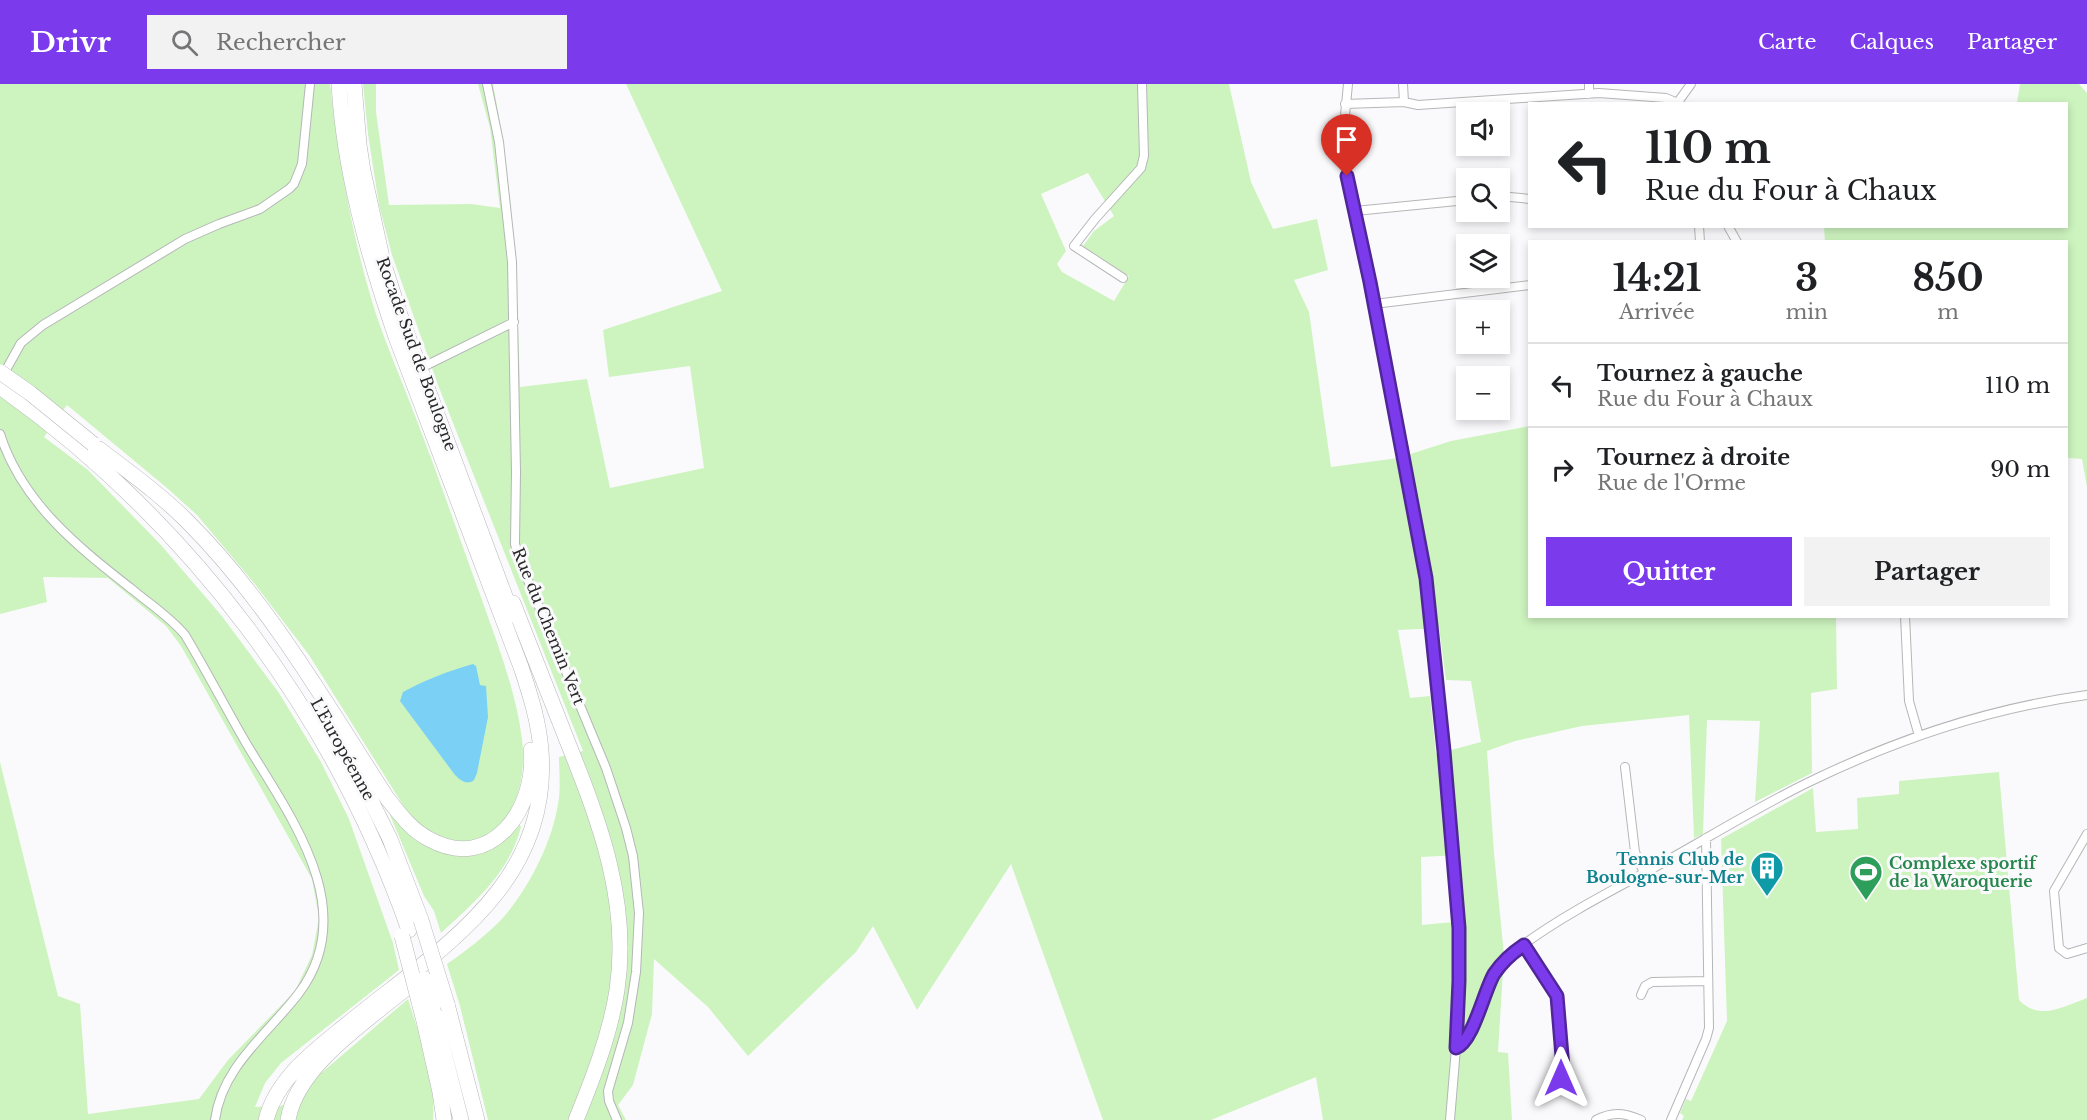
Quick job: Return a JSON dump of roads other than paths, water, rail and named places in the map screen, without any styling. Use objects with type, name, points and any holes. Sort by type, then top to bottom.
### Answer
[{"type":"highway","points":[[266,1120],[269,1108],[278,1091],[295,1071],[363,1011],[459,933],[483,910],[509,878],[530,837],[540,794],[542,765],[533,707],[522,670],[396,337],[378,283],[360,219],[346,152],[339,84]]},
{"type":"highway","name":"Rocade Sud de Boulogne","points":[[354,84],[358,145],[372,217],[393,294],[480,526]]},
{"type":"highway","points":[[0,372],[45,405],[93,449]]},
{"type":"highway","points":[[0,385],[151,488],[204,538],[250,593],[289,646],[400,814],[410,825],[429,839],[452,848],[476,847],[506,830],[521,810],[531,773],[531,744],[520,692],[482,564]]},
{"type":"highway","name":"L'Européenne","points":[[93,449],[217,588],[275,665],[338,767],[378,867],[410,928]]},
{"type":"highway","name":"L'Européenne","points":[[93,449],[153,497],[196,541],[248,602],[327,716],[360,776],[394,850],[410,928],[435,1013],[461,1120]]},
{"type":"highway","points":[[288,1120],[294,1097],[317,1065],[468,937],[499,906],[522,874],[544,825],[552,770],[547,722],[529,662],[480,526]]},
{"type":"highway","points":[[480,526],[594,808],[611,864],[617,900],[620,952],[614,1005],[605,1044],[576,1120]]},
{"type":"highway","points":[[410,928],[435,1013],[444,1120]]},
{"type":"highway","name":"L'Européenne","points":[[435,1013],[477,1120]]},
{"type":"street","points":[[0,385],[21,344],[44,325],[185,239],[260,209],[289,189],[294,184],[302,164],[310,84]]},
{"type":"street","name":"Rue du Chemin Vert","points":[[487,84],[499,142],[512,262],[515,544],[613,788],[633,856],[637,885],[639,913],[636,972],[628,1023],[608,1091],[609,1101],[617,1120]]},
{"type":"street","points":[[1123,278],[1074,246],[1141,168],[1144,156],[1142,84]]},
{"type":"street","points":[[1348,84],[1342,136],[1344,156],[1423,556],[1430,607],[1459,928],[1456,1048],[1450,1120]]},
{"type":"street","points":[[1403,84],[1404,102]]},
{"type":"street","points":[[1589,84],[1589,94]]},
{"type":"street","points":[[1680,102],[1691,84]]},
{"type":"street","points":[[1345,104],[1404,102],[1418,105],[1589,94],[1666,98],[1676,102]]},
{"type":"street","points":[[1510,197],[1528,199]]},
{"type":"street","points":[[1355,211],[1456,201]]},
{"type":"street","points":[[1374,304],[1528,285]]},
{"type":"street","points":[[421,368],[514,322]]},
{"type":"street","points":[[0,434],[22,483],[45,514],[186,635],[296,829],[317,873],[324,921],[323,934],[314,965],[300,992],[232,1072],[219,1099],[215,1120]]},
{"type":"street","points":[[1905,618],[1910,701],[1919,736]]},
{"type":"street","points":[[1456,1048],[1463,1043],[1470,1032],[1495,973],[1510,955],[1561,921],[1706,838],[1810,781],[1919,736],[2002,711],[2087,695]]},
{"type":"street","points":[[1625,767],[1635,852],[1644,873]]},
{"type":"street","points":[[2087,834],[2053,894],[2059,948],[2067,954],[2087,948]]},
{"type":"street","points":[[1671,1120],[1708,1031],[1706,838]]},
{"type":"street","points":[[1524,945],[1557,996],[1563,1068],[1558,1083]]},
{"type":"street","points":[[1641,995],[1645,986],[1652,982],[1708,981]]},
{"type":"street","points":[[1596,1120],[1606,1115],[1620,1113],[1641,1120]]},
{"type":"water","points":[[473,664],[476,666],[480,685],[486,686],[488,717],[477,773],[474,780],[466,782],[455,775],[400,701],[403,692],[437,676]]},
{"type":"place","name":"Tennis Club de Boulogne-sur-Mer","points":[[1767,897]]},
{"type":"place","name":"Complexe sportif de la Waroquerie","points":[[1866,901]]}]
